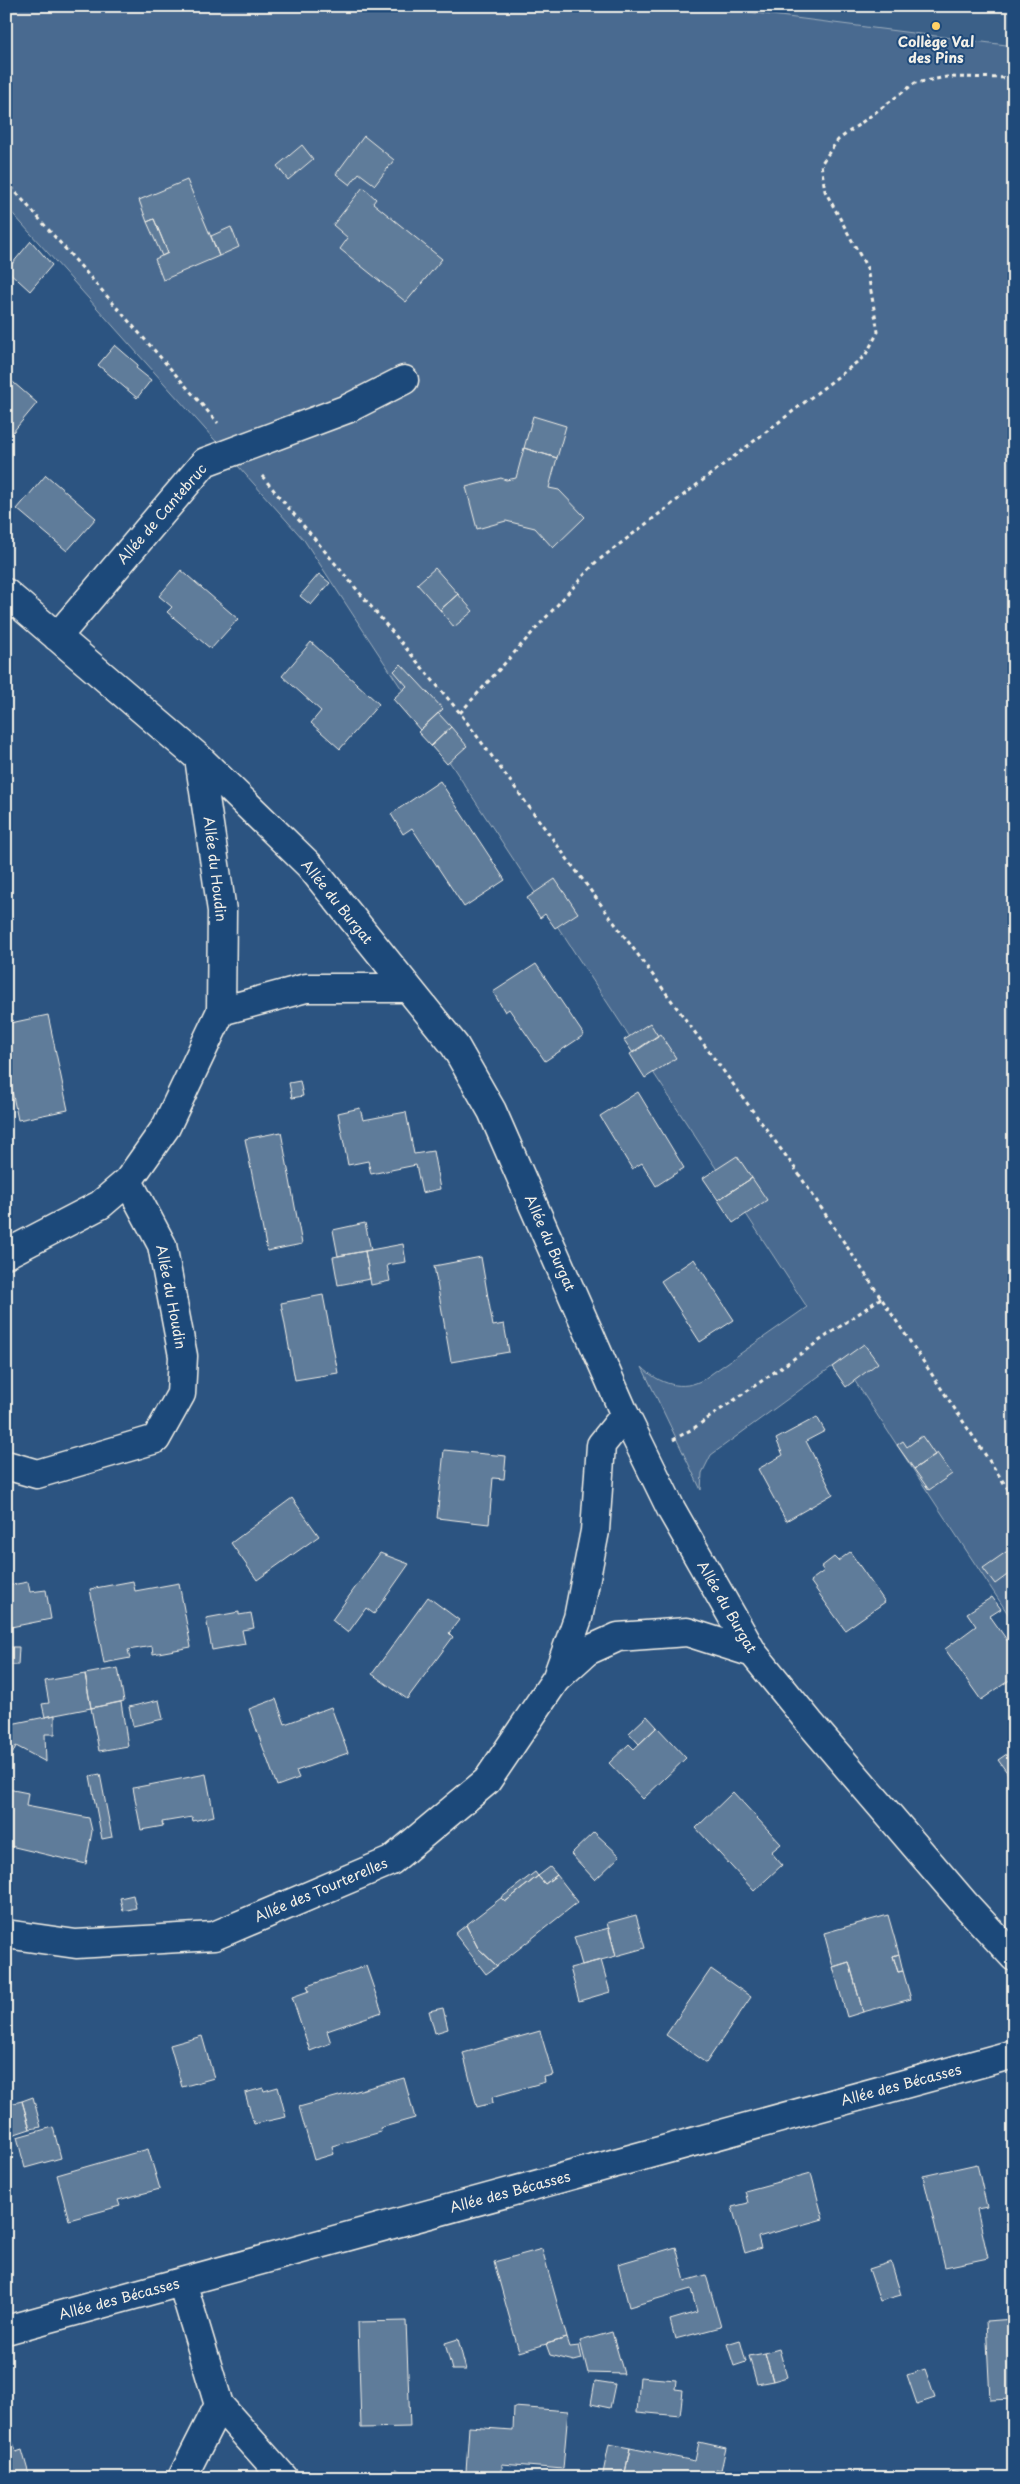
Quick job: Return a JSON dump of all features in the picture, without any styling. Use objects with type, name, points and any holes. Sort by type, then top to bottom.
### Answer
[{"type":"street","name":"Allée de Cantebruc","points":[[57,637],[205,462],[347,409],[404,380]]},
{"type":"street","name":"Allée du Burgat","points":[[7,596],[199,758],[310,866],[406,988],[455,1046],[492,1111],[625,1415],[671,1509],[753,1652],[810,1723],[965,1904],[1014,1956]]},
{"type":"street","name":"Allée du Houdin","points":[[6,1254],[100,1205],[128,1181],[166,1127],[221,1011],[222,911],[199,758]]},
{"type":"street","points":[[221,1011],[306,988],[406,988]]},
{"type":"street","name":"Allée du Houdin","points":[[6,1464],[37,1474],[156,1439],[180,1394],[182,1356],[162,1245],[128,1181]]},
{"type":"street","name":"Allée des Tourterelles","points":[[556,1679],[578,1618],[595,1531],[601,1445],[625,1415]]},
{"type":"street","name":"Allée des Tourterelles","points":[[6,1934],[76,1944],[214,1936],[391,1861],[487,1781],[556,1679],[587,1651],[618,1637],[687,1632],[753,1652]]},
{"type":"street","name":"Allée des Bécasses","points":[[6,2330],[1014,2054]]},
{"type":"street","points":[[182,2282],[219,2405],[284,2478]]},
{"type":"street","points":[[182,2478],[219,2405]]},
{"type":"path","points":[[460,713],[595,563],[865,356],[878,332],[867,268],[825,191],[821,164],[838,140],[915,83],[947,77],[1014,78]]},
{"type":"path","points":[[6,181],[239,448],[460,713],[788,1159],[1014,1498]]},
{"type":"path","points":[[645,1455],[694,1428],[880,1298]]},
{"type":"shaded area","points":[[6,6],[701,6],[1014,46],[1014,1623],[841,1360],[711,1455],[702,1473],[701,1490],[642,1367],[664,1382],[680,1385],[696,1383],[807,1307],[304,540],[6,206]]},
{"type":"shaded area","name":"Collège Val des Pins","points":[[701,6],[1014,6],[1014,46]]},
{"type":"building","points":[[364,136],[394,160],[375,185],[359,173],[350,185],[336,174]]},
{"type":"building","points":[[302,145],[313,159],[288,180],[277,166]]},
{"type":"building","points":[[187,180],[219,256],[163,280],[155,259],[168,253],[154,219],[147,222],[139,200]]},
{"type":"building","points":[[363,187],[376,199],[373,203],[442,259],[406,302],[340,249],[348,238],[333,225]]},
{"type":"building","points":[[154,219],[168,253],[162,256],[147,222]]},
{"type":"building","points":[[231,227],[239,247],[219,256],[211,236]]},
{"type":"building","points":[[31,241],[52,265],[30,291],[7,270]]},
{"type":"building","points":[[115,345],[138,365],[136,368],[151,380],[137,398],[98,365]]},
{"type":"building","points":[[6,376],[37,403],[8,438],[6,437]]},
{"type":"building","points":[[533,416],[566,426],[557,458],[524,448]]},
{"type":"building","points":[[524,448],[557,458],[549,488],[559,490],[585,517],[553,548],[535,528],[506,521],[477,529],[466,487],[501,478],[506,480],[516,478]]},
{"type":"building","points":[[46,475],[96,518],[67,551],[17,509]]},
{"type":"building","points":[[435,568],[458,594],[440,610],[417,584]]},
{"type":"building","points":[[181,570],[238,619],[211,649],[167,612],[172,607],[159,596]]},
{"type":"building","points":[[319,574],[330,583],[311,605],[300,596]]},
{"type":"building","points":[[458,594],[473,611],[454,627],[440,610]]},
{"type":"building","points":[[311,642],[379,704],[340,749],[311,723],[321,711],[282,676]]},
{"type":"building","points":[[401,664],[443,709],[420,730],[393,699],[407,686],[394,671]]},
{"type":"building","points":[[438,713],[451,727],[431,746],[418,732]]},
{"type":"building","points":[[451,727],[467,746],[447,764],[431,746]]},
{"type":"building","points":[[440,781],[505,880],[464,907],[412,828],[403,834],[391,814]]},
{"type":"building","points":[[555,879],[578,913],[555,928],[545,914],[540,918],[527,898]]},
{"type":"building","points":[[536,964],[584,1035],[545,1061],[509,1009],[505,1012],[493,992]]},
{"type":"building","points":[[48,1015],[68,1110],[18,1120],[6,1062],[6,1024]]},
{"type":"building","points":[[650,1023],[658,1036],[633,1053],[624,1040]]},
{"type":"building","points":[[660,1034],[676,1058],[645,1078],[630,1054]]},
{"type":"building","points":[[300,1081],[303,1096],[292,1098],[289,1083]]},
{"type":"building","points":[[638,1092],[684,1168],[656,1186],[642,1163],[632,1169],[600,1116]]},
{"type":"building","points":[[360,1108],[363,1120],[406,1112],[414,1154],[433,1151],[440,1189],[422,1193],[416,1165],[371,1174],[368,1161],[348,1165],[338,1113]]},
{"type":"building","points":[[281,1132],[302,1244],[267,1251],[245,1139]]},
{"type":"building","points":[[737,1156],[752,1178],[718,1200],[703,1178]]},
{"type":"building","points":[[752,1178],[767,1200],[733,1223],[718,1200]]},
{"type":"building","points":[[365,1223],[371,1250],[338,1256],[333,1230]]},
{"type":"building","points":[[403,1244],[406,1262],[387,1265],[390,1281],[371,1285],[365,1251]]},
{"type":"building","points":[[365,1251],[370,1279],[338,1285],[333,1257]]},
{"type":"building","points":[[481,1257],[493,1326],[504,1324],[509,1352],[451,1362],[434,1266]]},
{"type":"building","points":[[694,1259],[734,1320],[700,1342],[661,1281]]},
{"type":"building","points":[[323,1295],[338,1373],[295,1380],[281,1303]]},
{"type":"building","points":[[864,1344],[878,1363],[846,1387],[832,1367]]},
{"type":"building","points":[[817,1417],[825,1431],[806,1441],[833,1494],[786,1521],[758,1469],[783,1455],[776,1439]]},
{"type":"building","points":[[922,1436],[935,1455],[914,1469],[897,1445],[903,1441],[907,1447]]},
{"type":"building","points":[[444,1450],[506,1456],[504,1479],[493,1478],[489,1524],[437,1518]]},
{"type":"building","points":[[937,1453],[952,1474],[929,1490],[914,1469]]},
{"type":"building","points":[[292,1498],[319,1536],[257,1580],[231,1543]]},
{"type":"building","points":[[1009,1550],[1014,1556],[1014,1570],[995,1584],[983,1568]]},
{"type":"building","points":[[850,1552],[885,1602],[845,1630],[810,1581],[824,1571],[821,1567],[834,1557],[838,1561]]},
{"type":"building","points":[[380,1553],[409,1564],[374,1614],[366,1608],[348,1633],[332,1620]]},
{"type":"building","points":[[133,1581],[135,1591],[179,1583],[191,1647],[153,1654],[152,1646],[128,1650],[130,1658],[104,1663],[90,1589]]},
{"type":"building","points":[[28,1582],[30,1592],[46,1590],[51,1619],[6,1628],[6,1586]]},
{"type":"building","points":[[428,1597],[459,1620],[449,1633],[453,1637],[407,1699],[372,1674]]},
{"type":"building","points":[[992,1597],[1001,1609],[990,1616],[1014,1650],[1014,1677],[981,1700],[945,1649],[976,1626],[967,1613]]},
{"type":"building","points":[[239,1612],[239,1615],[251,1613],[254,1628],[242,1630],[245,1644],[212,1650],[206,1618]]},
{"type":"building","points":[[6,1647],[19,1647],[18,1665],[6,1665]]},
{"type":"building","points":[[118,1668],[124,1701],[91,1708],[85,1674]]},
{"type":"building","points":[[85,1674],[91,1708],[45,1717],[42,1704],[49,1703],[45,1681]]},
{"type":"building","points":[[276,1699],[285,1724],[331,1707],[348,1753],[296,1771],[299,1778],[277,1786],[249,1709]]},
{"type":"building","points":[[159,1700],[163,1719],[133,1726],[129,1707]]},
{"type":"building","points":[[121,1702],[128,1746],[99,1751],[91,1708]]},
{"type":"building","points":[[55,1715],[55,1734],[45,1734],[46,1762],[16,1746],[9,1761],[6,1760],[6,1725]]},
{"type":"building","points":[[647,1716],[657,1727],[639,1744],[629,1733]]},
{"type":"building","points":[[657,1727],[686,1758],[643,1799],[609,1763],[629,1744],[634,1749]]},
{"type":"building","points":[[1014,1749],[1014,1782],[998,1760]]},
{"type":"building","points":[[100,1774],[112,1837],[102,1839],[90,1776]]},
{"type":"building","points":[[206,1774],[214,1816],[193,1821],[192,1817],[162,1822],[163,1826],[141,1830],[133,1788]]},
{"type":"building","points":[[8,1789],[28,1793],[26,1806],[89,1818],[92,1831],[86,1864],[6,1845],[6,1797]]},
{"type":"building","points":[[733,1792],[781,1844],[771,1852],[782,1865],[754,1891],[696,1828]]},
{"type":"building","points":[[594,1832],[620,1856],[595,1880],[571,1854]]},
{"type":"building","points":[[550,1867],[557,1875],[545,1884],[538,1876]]},
{"type":"building","points":[[535,1872],[538,1876],[505,1902],[501,1898]]},
{"type":"building","points":[[557,1875],[578,1902],[497,1966],[478,1948],[466,1925],[501,1898],[505,1902],[538,1876],[545,1884]]},
{"type":"building","points":[[133,1895],[136,1908],[123,1911],[120,1898]]},
{"type":"building","points":[[636,1915],[645,1948],[616,1956],[607,1923]]},
{"type":"building","points":[[888,1915],[899,1954],[893,1956],[898,1972],[903,1971],[911,1999],[863,2012],[849,1962],[833,1967],[824,1933]]},
{"type":"building","points":[[466,1925],[478,1948],[497,1966],[486,1974],[455,1934]]},
{"type":"building","points":[[609,1928],[616,1956],[582,1965],[574,1937]]},
{"type":"building","points":[[899,1954],[903,1971],[898,1972],[893,1956]]},
{"type":"building","points":[[601,1960],[610,1992],[579,2001],[570,1968]]},
{"type":"building","points":[[849,1962],[863,2012],[847,2017],[833,1967]]},
{"type":"building","points":[[366,1966],[382,2012],[327,2031],[331,2043],[310,2051],[292,1997],[309,1991],[307,1986]]},
{"type":"building","points":[[711,1969],[751,1997],[706,2063],[666,2035]]},
{"type":"building","points":[[443,2008],[448,2029],[435,2033],[429,2011]]},
{"type":"building","points":[[540,2031],[553,2075],[544,2077],[545,2082],[492,2097],[493,2103],[477,2107],[463,2053]]},
{"type":"building","points":[[202,2036],[214,2078],[182,2087],[170,2045]]},
{"type":"building","points":[[404,2078],[415,2118],[380,2128],[381,2132],[332,2146],[334,2154],[314,2160],[299,2107]]},
{"type":"building","points":[[278,2087],[286,2117],[254,2124],[245,2093],[263,2088],[264,2091]]},
{"type":"building","points":[[33,2097],[41,2127],[30,2129],[22,2101]]},
{"type":"building","points":[[22,2101],[30,2129],[12,2135],[6,2115],[6,2105]]},
{"type":"building","points":[[53,2127],[61,2158],[25,2168],[17,2137]]},
{"type":"building","points":[[148,2149],[160,2189],[118,2200],[120,2206],[69,2220],[57,2175]]},
{"type":"building","points":[[977,2164],[987,2207],[977,2209],[988,2258],[945,2267],[923,2176]]},
{"type":"building","points":[[811,2173],[823,2219],[758,2237],[761,2248],[745,2253],[732,2207],[748,2203],[745,2191]]},
{"type":"building","points":[[676,2247],[685,2281],[706,2275],[721,2327],[675,2339],[670,2320],[697,2312],[691,2289],[629,2307],[618,2264]]},
{"type":"building","points":[[542,2249],[567,2338],[519,2352],[494,2262]]},
{"type":"building","points":[[891,2262],[901,2295],[880,2301],[869,2269]]},
{"type":"building","points":[[1014,2319],[1014,2399],[990,2400],[986,2321]]},
{"type":"building","points":[[406,2321],[410,2427],[361,2428],[358,2322]]},
{"type":"building","points":[[612,2332],[624,2374],[588,2373],[580,2341]]},
{"type":"building","points":[[567,2338],[570,2347],[579,2346],[582,2359],[574,2361],[550,2355],[546,2344]]},
{"type":"building","points":[[458,2339],[466,2370],[452,2370],[445,2343]]},
{"type":"building","points":[[740,2340],[746,2362],[734,2366],[727,2344]]},
{"type":"building","points":[[779,2349],[787,2377],[773,2381],[765,2353]]},
{"type":"building","points":[[765,2353],[773,2381],[757,2384],[749,2356]]},
{"type":"building","points":[[925,2369],[935,2398],[917,2404],[907,2375]]},
{"type":"building","points":[[640,2377],[676,2380],[675,2389],[683,2390],[680,2416],[637,2412]]},
{"type":"building","points":[[595,2381],[615,2384],[610,2408],[591,2404]]},
{"type":"building","points":[[514,2407],[568,2411],[563,2469],[502,2464],[502,2475],[466,2472],[469,2427],[513,2430]]},
{"type":"building","points":[[6,2419],[16,2452],[22,2450],[30,2478],[6,2478]]},
{"type":"building","points":[[699,2442],[726,2448],[721,2470],[716,2469],[714,2478],[624,2478],[630,2448],[695,2461]]},
{"type":"building","points":[[609,2444],[630,2448],[624,2478],[602,2478]]},
{"type":"building","points":[[396,2469],[413,2478],[392,2478]]},
{"type":"building","points":[[950,2471],[979,2478],[948,2478]]},
{"type":"building","points":[[761,2472],[785,2478],[759,2478]]},
{"type":"place","name":"Collège Val des Pins","points":[[936,26]]}]
